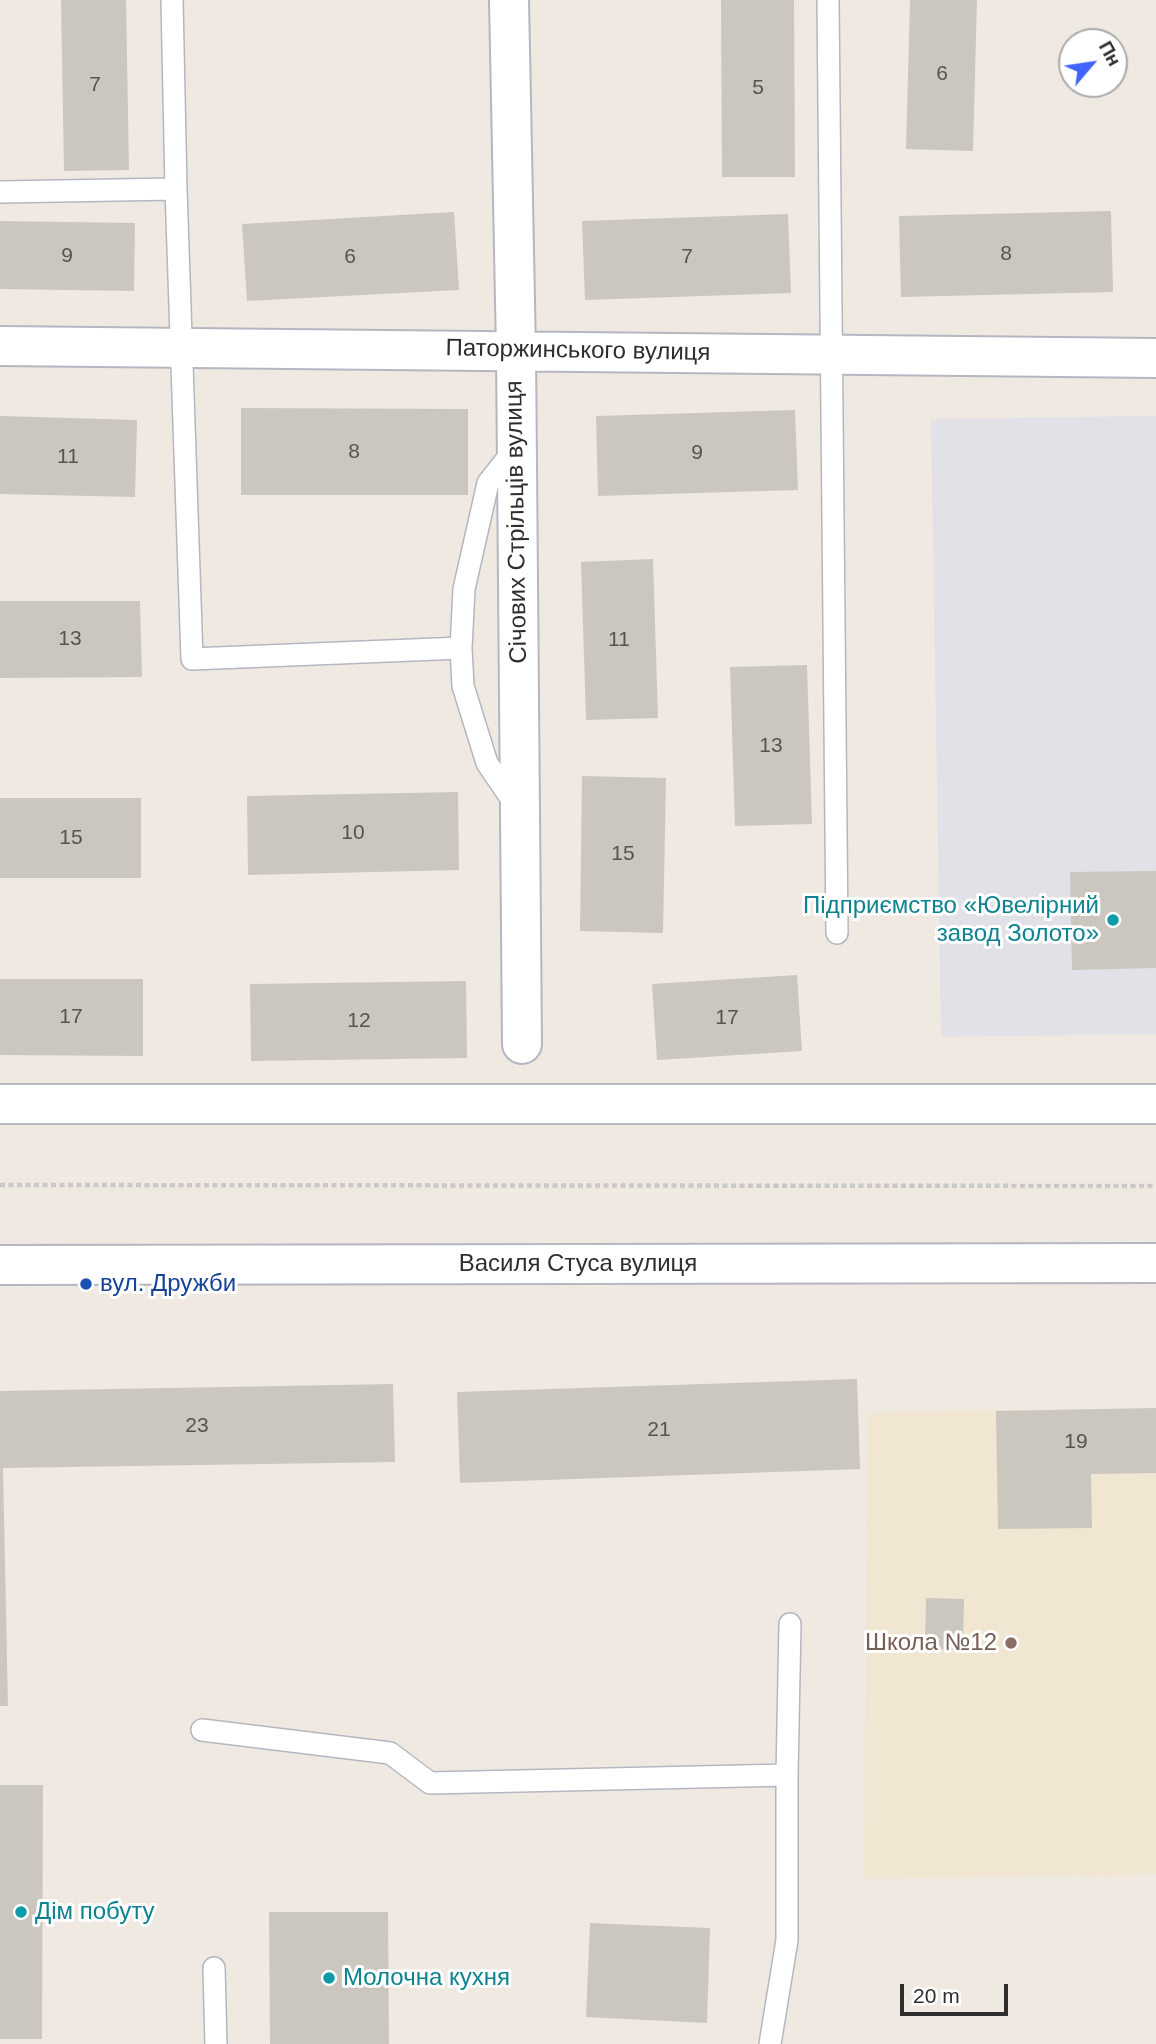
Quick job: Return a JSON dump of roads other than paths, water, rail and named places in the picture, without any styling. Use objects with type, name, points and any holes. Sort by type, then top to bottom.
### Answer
[{"type":"street","name":"Січових Стрільців вулиця","points":[[509,0],[516,350],[522,1044]]},
{"type":"street","name":"Паторжинського вулиця","points":[[0,346],[1156,358]]},
{"type":"street","points":[[0,1104],[1156,1104]]},
{"type":"street","name":"Василя Стуса вулиця","points":[[0,1265],[1156,1263]]},
{"type":"lane","points":[[172,0],[180,348],[192,659],[460,648]]},
{"type":"lane","points":[[828,0],[837,933]]},
{"type":"lane","points":[[0,192],[176,189]]},
{"type":"lane","points":[[517,446],[488,482],[464,589],[460,648],[463,686],[487,763],[520,810]]},
{"type":"lane","points":[[770,2044],[788,1940],[790,1624]]},
{"type":"lane","points":[[202,1730],[390,1753],[430,1783],[787,1775]]},
{"type":"lane","points":[[214,1968],[216,2044]]},
{"type":"place","name":"Підприємство «Ювелірний завод Золото»","points":[[1113,920]]},
{"type":"place","name":"вул. Дружби","points":[[86,1284]]},
{"type":"place","name":"Школа №12","points":[[1011,1643]]},
{"type":"place","name":"Дім побуту","points":[[21,1912]]},
{"type":"place","name":"Молочна кухня","points":[[329,1978]]}]
